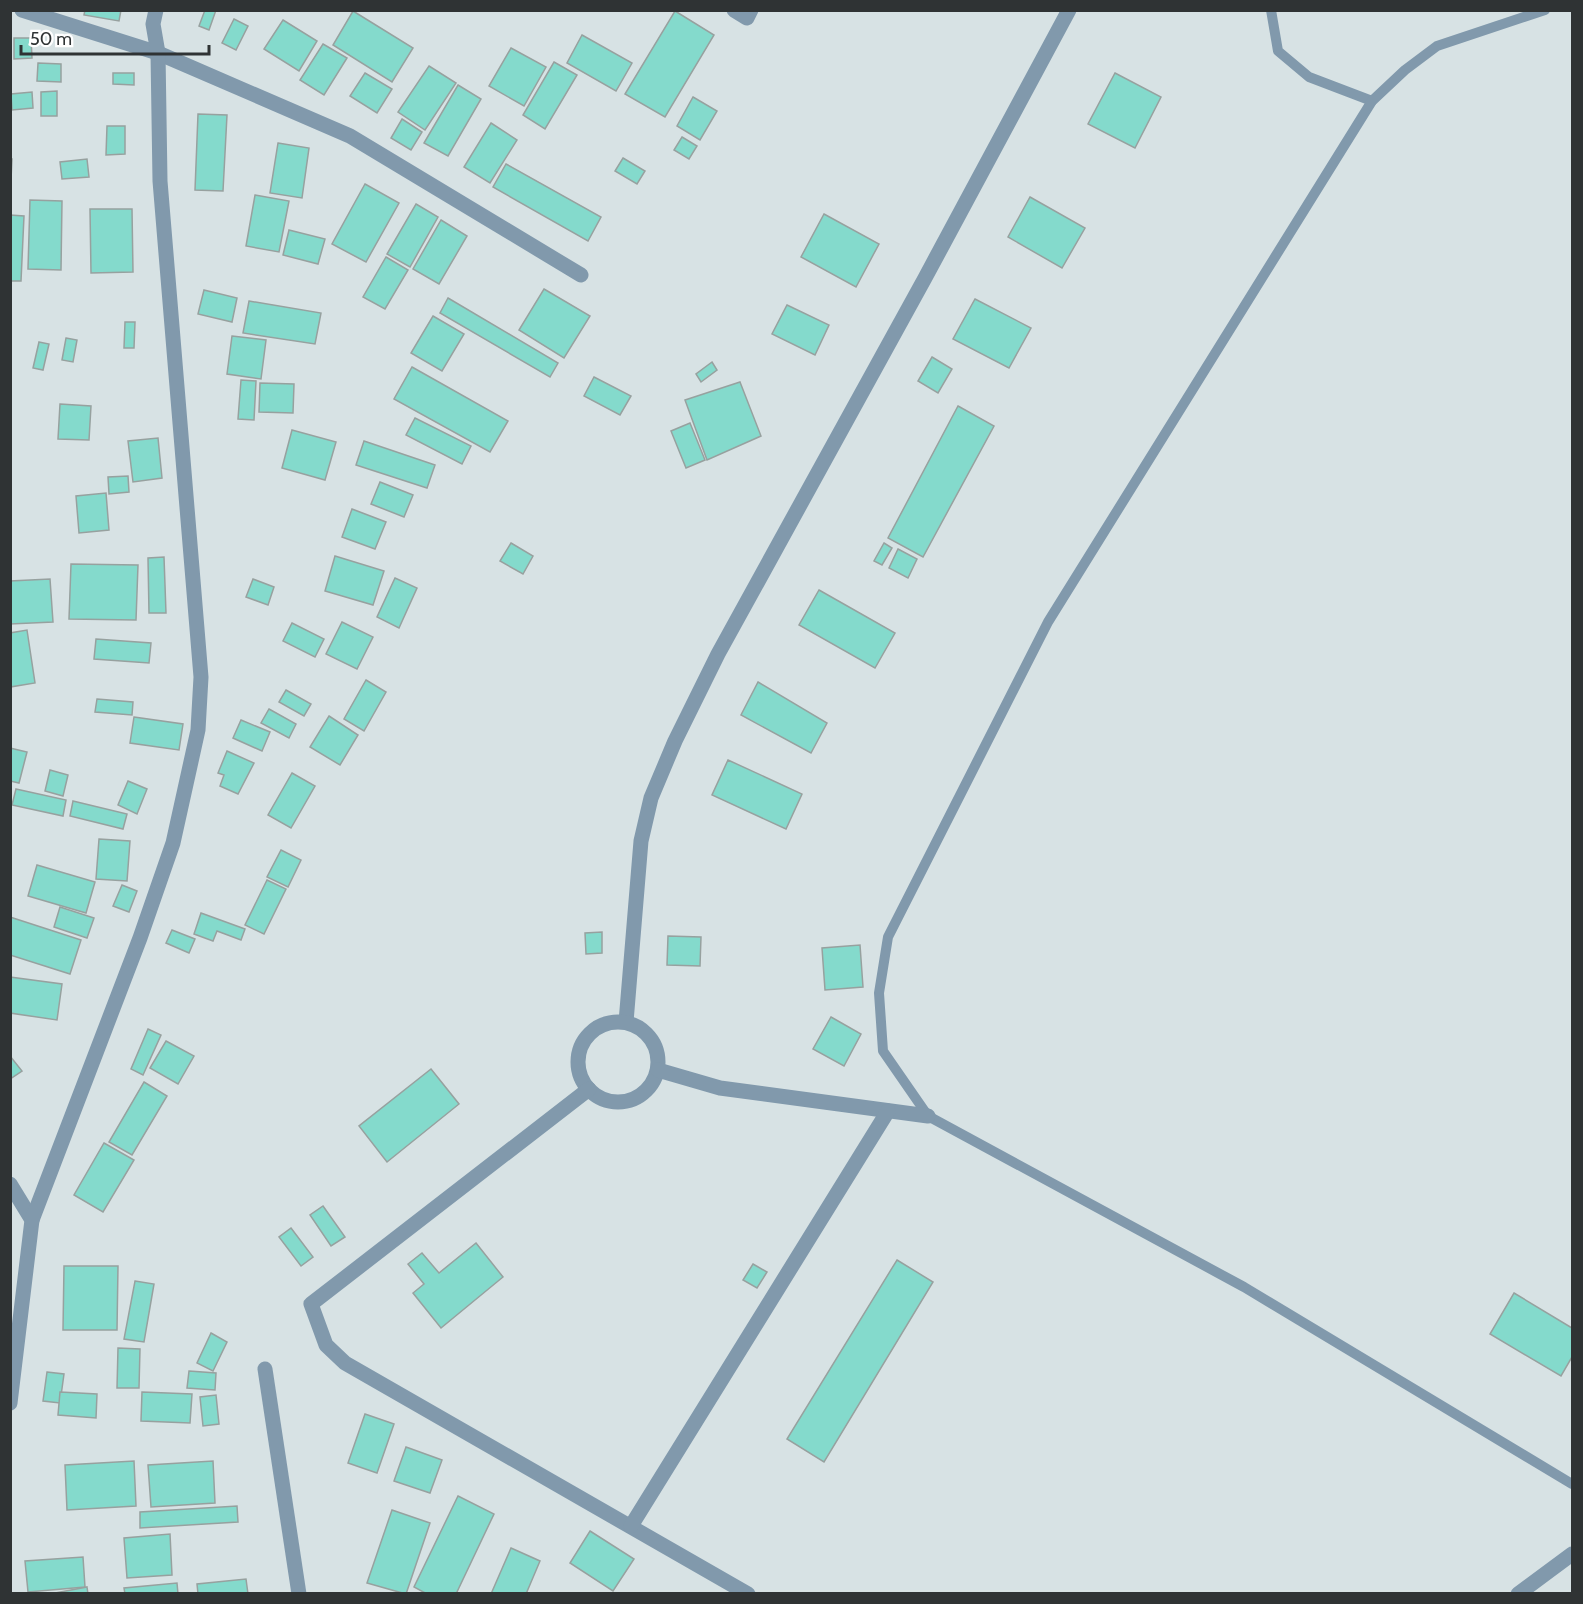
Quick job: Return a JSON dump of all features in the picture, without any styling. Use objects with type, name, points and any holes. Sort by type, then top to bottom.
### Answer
[{"type":"street","points":[[22,10],[158,53],[350,136],[581,275]]},
{"type":"street","points":[[10,1403],[32,1220],[140,938],[173,843],[198,730],[201,677],[160,181],[158,53],[153,24],[156,10]]},
{"type":"street","points":[[734,10],[747,18],[752,10]]},
{"type":"street","points":[[627,1022],[640,841],[651,798],[675,741],[718,654],[920,289],[1069,10]]},
{"type":"street","points":[[627,1022],[638,1027],[655,1045],[658,1070],[645,1091],[623,1102],[599,1097],[589,1089],[578,1067],[584,1042],[602,1025],[627,1022]]},
{"type":"street","points":[[658,1070],[720,1088],[928,1116]]},
{"type":"street","points":[[589,1089],[311,1304],[326,1345],[345,1363],[748,1593]]},
{"type":"street","points":[[631,1526],[888,1111]]},
{"type":"street","points":[[10,1184],[32,1220]]},
{"type":"street","points":[[265,1369],[298,1593]]},
{"type":"street","points":[[1518,1593],[1572,1558]]},
{"type":"lane","points":[[1270,10],[1278,51],[1309,76],[1372,101]]},
{"type":"lane","points":[[1545,10],[1437,46],[1405,70],[1372,101],[1048,622],[888,936],[879,993],[883,1051],[928,1116],[1244,1287],[1572,1484]]},
{"type":"building","points":[[85,10],[121,10],[119,21],[84,15]]},
{"type":"building","points":[[205,10],[216,10],[209,30],[199,26]]},
{"type":"building","points":[[353,11],[413,48],[392,82],[333,45]]},
{"type":"building","points":[[675,11],[714,35],[665,117],[625,94]]},
{"type":"building","points":[[234,19],[248,26],[236,50],[222,43]]},
{"type":"building","points":[[283,20],[317,41],[299,71],[264,49]]},
{"type":"building","points":[[582,35],[632,63],[616,91],[567,63]]},
{"type":"building","points":[[14,38],[31,38],[32,58],[14,59]]},
{"type":"building","points":[[323,44],[347,58],[324,95],[300,80]]},
{"type":"building","points":[[511,48],[546,67],[524,106],[489,86]]},
{"type":"building","points":[[554,62],[577,75],[545,129],[523,115]]},
{"type":"building","points":[[38,63],[61,64],[61,82],[37,81]]},
{"type":"building","points":[[429,66],[456,83],[425,130],[398,112]]},
{"type":"building","points":[[113,73],[134,73],[134,85],[113,84]]},
{"type":"building","points":[[365,73],[392,89],[377,113],[350,96]]},
{"type":"building","points":[[1115,73],[1161,97],[1135,148],[1088,124]]},
{"type":"building","points":[[458,85],[481,99],[448,156],[424,143]]},
{"type":"building","points":[[57,91],[57,116],[41,116],[41,92]]},
{"type":"building","points":[[32,92],[33,108],[12,110],[11,94]]},
{"type":"building","points":[[693,97],[717,111],[700,140],[677,126]]},
{"type":"building","points":[[198,114],[227,115],[223,191],[195,190]]},
{"type":"building","points":[[402,119],[422,132],[411,150],[391,138]]},
{"type":"building","points":[[491,123],[517,140],[490,183],[464,167]]},
{"type":"building","points":[[107,126],[125,126],[125,154],[106,155]]},
{"type":"building","points":[[682,137],[697,146],[689,159],[674,150]]},
{"type":"building","points":[[278,143],[309,148],[302,198],[270,193]]},
{"type":"building","points":[[623,158],[645,171],[637,184],[615,171]]},
{"type":"building","points":[[10,159],[12,159],[10,200]]},
{"type":"building","points":[[87,159],[89,177],[62,179],[60,162]]},
{"type":"building","points":[[506,164],[601,217],[588,241],[493,187]]},
{"type":"building","points":[[365,184],[399,203],[366,262],[332,244]]},
{"type":"building","points":[[255,195],[289,201],[279,252],[246,246]]},
{"type":"building","points":[[1030,197],[1085,228],[1062,268],[1008,237]]},
{"type":"building","points":[[30,200],[62,201],[61,270],[28,269]]},
{"type":"building","points":[[416,204],[438,217],[410,267],[387,254]]},
{"type":"building","points":[[90,209],[132,209],[133,272],[91,273]]},
{"type":"building","points":[[824,214],[879,244],[856,287],[801,257]]},
{"type":"building","points":[[10,215],[24,216],[21,281],[10,281]]},
{"type":"building","points":[[441,220],[467,236],[439,284],[413,269]]},
{"type":"building","points":[[289,230],[325,239],[318,264],[283,255]]},
{"type":"building","points":[[386,257],[408,270],[385,309],[363,297]]},
{"type":"building","points":[[544,289],[590,316],[564,358],[519,330]]},
{"type":"building","points":[[204,290],[237,298],[232,322],[198,314]]},
{"type":"building","points":[[448,298],[558,363],[550,377],[440,313]]},
{"type":"building","points":[[975,299],[1031,328],[1009,368],[953,339]]},
{"type":"building","points":[[249,301],[321,313],[315,344],[243,333]]},
{"type":"building","points":[[787,305],[829,325],[815,355],[772,334]]},
{"type":"building","points":[[433,316],[464,334],[442,371],[411,353]]},
{"type":"building","points":[[125,322],[135,322],[134,348],[124,348]]},
{"type":"building","points":[[232,336],[266,340],[261,379],[227,374]]},
{"type":"building","points":[[66,338],[77,340],[73,362],[62,360]]},
{"type":"building","points":[[39,342],[49,344],[43,370],[33,368]]},
{"type":"building","points":[[932,357],[952,369],[938,393],[918,381]]},
{"type":"building","points":[[712,362],[717,370],[701,382],[696,374]]},
{"type":"building","points":[[412,367],[508,421],[490,452],[394,399]]},
{"type":"building","points":[[594,377],[631,396],[620,415],[584,396]]},
{"type":"building","points":[[241,380],[256,381],[254,420],[238,419]]},
{"type":"building","points":[[740,382],[761,436],[707,460],[685,400]]},
{"type":"building","points":[[260,383],[294,384],[293,413],[259,412]]},
{"type":"building","points":[[60,404],[91,406],[89,440],[58,439]]},
{"type":"building","points":[[958,406],[994,426],[923,557],[888,538]]},
{"type":"building","points":[[415,418],[471,446],[462,464],[406,435]]},
{"type":"building","points":[[690,423],[705,460],[686,468],[671,431]]},
{"type":"building","points":[[292,430],[336,442],[325,480],[282,468]]},
{"type":"building","points":[[158,438],[162,478],[133,482],[128,441]]},
{"type":"building","points":[[364,441],[435,465],[427,488],[356,465]]},
{"type":"building","points":[[128,476],[129,492],[109,494],[108,477]]},
{"type":"building","points":[[380,482],[413,495],[404,517],[371,504]]},
{"type":"building","points":[[106,493],[109,530],[79,533],[76,496]]},
{"type":"building","points":[[352,509],[386,522],[375,549],[342,537]]},
{"type":"building","points":[[511,543],[533,556],[523,574],[500,561]]},
{"type":"building","points":[[884,543],[892,548],[882,565],[874,561]]},
{"type":"building","points":[[898,549],[917,559],[908,578],[889,568]]},
{"type":"building","points":[[335,556],[384,571],[373,605],[325,591]]},
{"type":"building","points":[[164,557],[166,613],[149,613],[148,558]]},
{"type":"building","points":[[71,564],[138,565],[136,620],[69,619]]},
{"type":"building","points":[[395,578],[417,588],[399,628],[377,617]]},
{"type":"building","points":[[50,579],[53,622],[10,624],[10,581]]},
{"type":"building","points":[[253,579],[274,587],[268,605],[246,597]]},
{"type":"building","points":[[819,590],[895,633],[875,668],[799,625]]},
{"type":"building","points":[[342,622],[373,637],[357,669],[326,654]]},
{"type":"building","points":[[292,623],[324,639],[315,657],[283,641]]},
{"type":"building","points":[[27,630],[35,683],[10,687],[10,633]]},
{"type":"building","points":[[96,639],[151,643],[149,663],[94,659]]},
{"type":"building","points":[[366,680],[386,692],[364,731],[344,719]]},
{"type":"building","points":[[758,682],[827,723],[811,753],[741,715]]},
{"type":"building","points":[[286,690],[311,704],[304,716],[279,702]]},
{"type":"building","points":[[97,699],[133,702],[132,715],[95,712]]},
{"type":"building","points":[[269,709],[296,724],[289,738],[261,723]]},
{"type":"building","points":[[329,716],[358,735],[340,765],[310,747]]},
{"type":"building","points":[[134,717],[183,724],[179,750],[130,743]]},
{"type":"building","points":[[241,720],[270,732],[262,751],[233,738]]},
{"type":"building","points":[[10,748],[27,752],[19,783],[10,781]]},
{"type":"building","points":[[227,751],[254,763],[238,794],[220,786],[224,775],[218,773]]},
{"type":"building","points":[[728,760],[802,794],[786,829],[712,795]]},
{"type":"building","points":[[50,770],[68,775],[63,796],[45,791]]},
{"type":"building","points":[[292,773],[315,786],[291,828],[268,815]]},
{"type":"building","points":[[128,781],[147,789],[137,814],[118,805]]},
{"type":"building","points":[[16,789],[66,800],[63,816],[12,805]]},
{"type":"building","points":[[73,801],[127,814],[123,829],[70,816]]},
{"type":"building","points":[[99,839],[130,841],[127,881],[96,879]]},
{"type":"building","points":[[281,850],[301,860],[288,887],[267,877]]},
{"type":"building","points":[[37,865],[95,882],[86,913],[28,896]]},
{"type":"building","points":[[267,880],[286,889],[264,934],[245,925]]},
{"type":"building","points":[[122,885],[137,891],[129,912],[113,906]]},
{"type":"building","points":[[60,907],[94,918],[87,938],[54,927]]},
{"type":"building","points":[[201,913],[245,929],[241,940],[217,931],[213,941],[194,934]]},
{"type":"building","points":[[10,917],[81,940],[70,974],[10,955]]},
{"type":"building","points":[[172,930],[195,939],[189,953],[166,943]]},
{"type":"building","points":[[602,932],[602,953],[586,954],[585,933]]},
{"type":"building","points":[[668,936],[701,937],[700,966],[667,965]]},
{"type":"building","points":[[860,945],[863,987],[825,990],[822,948]]},
{"type":"building","points":[[10,977],[62,984],[57,1020],[10,1013]]},
{"type":"building","points":[[831,1017],[861,1034],[844,1066],[813,1049]]},
{"type":"building","points":[[148,1029],[161,1035],[143,1075],[131,1069]]},
{"type":"building","points":[[166,1041],[194,1056],[178,1084],[150,1068]]},
{"type":"building","points":[[10,1056],[22,1071],[10,1079]]},
{"type":"building","points":[[431,1069],[459,1104],[387,1162],[359,1126]]},
{"type":"building","points":[[144,1082],[167,1096],[132,1155],[109,1142]]},
{"type":"building","points":[[104,1143],[134,1160],[103,1212],[74,1195]]},
{"type":"building","points":[[323,1206],[345,1237],[331,1246],[310,1215]]},
{"type":"building","points":[[291,1228],[313,1257],[301,1266],[279,1237]]},
{"type":"building","points":[[476,1243],[503,1277],[441,1328],[413,1293],[424,1284],[408,1264],[422,1253],[439,1273]]},
{"type":"building","points":[[897,1260],[933,1282],[824,1462],[787,1439]]},
{"type":"building","points":[[753,1264],[767,1272],[757,1288],[743,1280]]},
{"type":"building","points":[[64,1266],[118,1266],[117,1330],[63,1330]]},
{"type":"building","points":[[135,1281],[154,1284],[144,1342],[124,1339]]},
{"type":"building","points":[[1514,1293],[1572,1328],[1572,1357],[1561,1376],[1490,1334]]},
{"type":"building","points":[[211,1333],[227,1342],[213,1371],[197,1363]]},
{"type":"building","points":[[118,1348],[140,1349],[139,1388],[117,1388]]},
{"type":"building","points":[[189,1371],[216,1373],[215,1390],[187,1388]]},
{"type":"building","points":[[47,1372],[64,1374],[60,1403],[43,1401]]},
{"type":"building","points":[[60,1392],[97,1394],[96,1418],[58,1415]]},
{"type":"building","points":[[142,1392],[192,1394],[190,1423],[141,1421]]},
{"type":"building","points":[[216,1395],[219,1424],[203,1426],[200,1397]]},
{"type":"building","points":[[365,1414],[394,1424],[377,1473],[348,1463]]},
{"type":"building","points":[[406,1447],[442,1460],[430,1493],[394,1481]]},
{"type":"building","points":[[134,1461],[136,1506],[67,1510],[65,1465]]},
{"type":"building","points":[[213,1461],[215,1503],[151,1507],[148,1465]]},
{"type":"building","points":[[458,1496],[494,1514],[456,1594],[427,1594],[414,1587]]},
{"type":"building","points":[[237,1506],[238,1522],[140,1528],[140,1512]]},
{"type":"building","points":[[392,1510],[430,1523],[406,1594],[367,1583]]},
{"type":"building","points":[[590,1531],[634,1559],[613,1591],[570,1563]]},
{"type":"building","points":[[170,1534],[172,1575],[127,1578],[124,1538]]},
{"type":"building","points":[[511,1548],[540,1561],[526,1594],[491,1594]]},
{"type":"building","points":[[83,1557],[85,1587],[28,1592],[25,1561]]},
{"type":"building","points":[[246,1579],[248,1594],[198,1594],[197,1584]]},
{"type":"building","points":[[177,1583],[178,1594],[125,1594],[124,1588]]},
{"type":"building","points":[[87,1587],[88,1594],[50,1594]]}]
